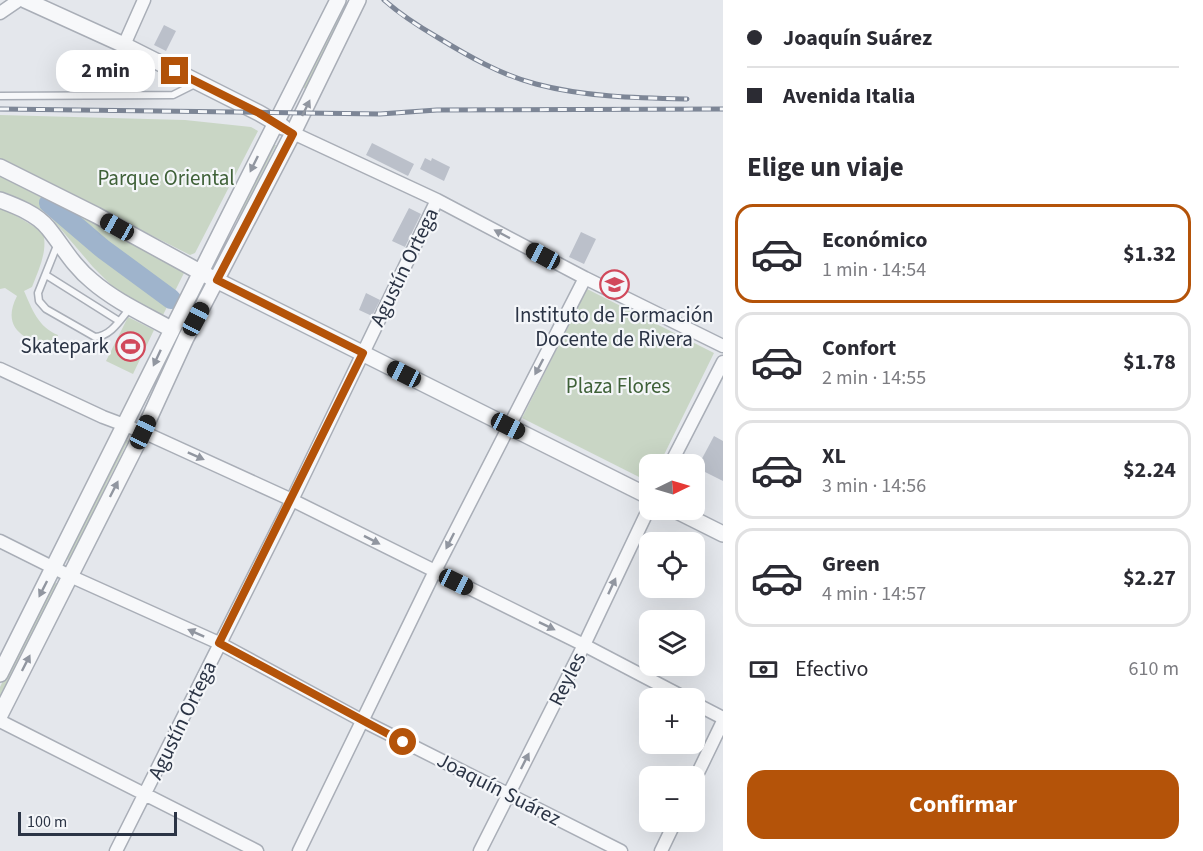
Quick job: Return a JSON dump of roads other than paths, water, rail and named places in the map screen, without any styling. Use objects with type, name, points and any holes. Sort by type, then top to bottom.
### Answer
[{"type":"street","points":[[0,13],[19,0]]},
{"type":"street","points":[[25,0],[124,45],[293,134],[437,200],[585,278],[723,346]]},
{"type":"street","points":[[124,45],[144,0]]},
{"type":"street","points":[[0,674],[274,122],[338,0]]},
{"type":"street","points":[[0,715],[143,432],[186,338],[293,134],[358,0]]},
{"type":"street","points":[[0,167],[96,215],[200,272],[639,492]]},
{"type":"street","points":[[0,200],[36,217],[47,226],[75,265],[91,281],[131,308],[171,329]]},
{"type":"street","name":"Agustín Ortega","points":[[116,851],[292,500],[437,200]]},
{"type":"street","points":[[299,851],[435,571],[585,278]]},
{"type":"street","points":[[676,454],[723,362]]},
{"type":"street","points":[[0,369],[292,500],[585,645],[666,688]]},
{"type":"street","name":"Reyles","points":[[480,851],[585,645],[643,520]]},
{"type":"street","points":[[695,520],[723,534]]},
{"type":"street","name":"Joaquín Suárez","points":[[0,541],[70,576],[219,643],[361,720],[621,851]]},
{"type":"street","points":[[701,766],[723,720],[705,709]]},
{"type":"street","points":[[0,721],[257,851]]},
{"type":"street","points":[[661,851],[670,832]]},
{"type":"lane","points":[[0,96],[173,95],[198,82]]},
{"type":"lane","points":[[58,243],[38,293],[39,301],[46,309],[95,337],[103,337],[131,308]]},
{"type":"lane","points":[[46,275],[119,321]]},
{"type":"waterway","points":[[49,203],[103,249],[171,299]]},
{"type":"railway","points":[[384,0],[416,24],[461,51],[497,70],[523,80],[592,94],[687,99]]},
{"type":"railway","points":[[0,109],[380,114],[437,110],[723,109]]},
{"type":"place","name":"Instituto de Formación Docente de Rivera","points":[[614,284]]},
{"type":"place","name":"Skatepark","points":[[130,346]]},
{"type":"park label","name":"Parque Oriental","points":[[166,178]]},
{"type":"park label","name":"Plaza Flores","points":[[618,386]]}]
